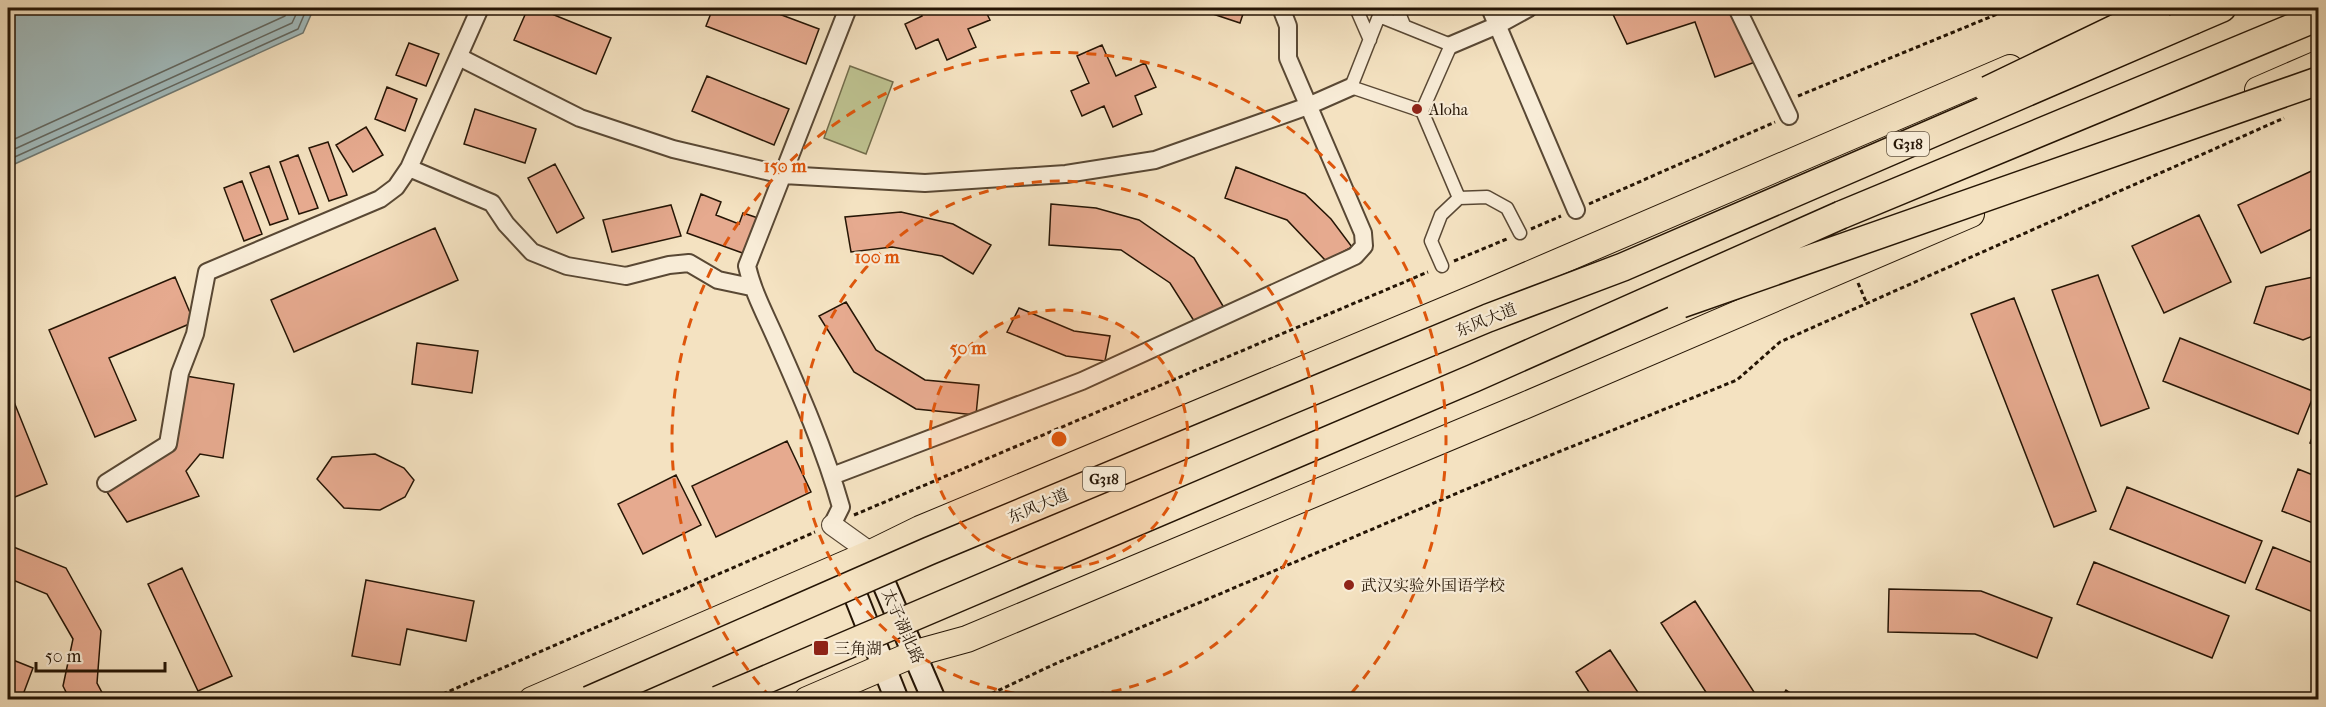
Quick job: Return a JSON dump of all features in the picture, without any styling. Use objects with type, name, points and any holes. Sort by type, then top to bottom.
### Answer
[{"type":"highway","points":[[1623,267],[2158,8]]},
{"type":"highway","name":"G318","points":[[1623,267],[2222,8]]},
{"type":"highway","name":"G318","points":[[718,699],[1474,378],[1841,215],[2319,17]]},
{"type":"highway","points":[[1474,378],[1853,242],[2319,81]]},
{"type":"highway","name":"东风大道","points":[[589,699],[929,551],[1488,318],[1623,267]]},
{"type":"main road","points":[[532,699],[871,553],[920,529],[1468,300],[2151,8]]},
{"type":"main road","points":[[807,699],[916,653],[978,634],[1515,410],[2319,64]]},
{"type":"main road","name":"太子湖北路","points":[[871,553],[934,699]]},
{"type":"main road","name":"太子湖北路","points":[[843,565],[897,699]]},
{"type":"street","points":[[106,483],[168,444],[180,373],[195,334],[207,272],[380,199],[396,187],[409,168],[480,8]]},
{"type":"street","points":[[848,8],[747,266],[752,287],[776,338],[832,476],[841,507],[832,525],[871,553]]},
{"type":"street","points":[[832,476],[1082,381],[1355,256],[1364,246],[1363,233],[1288,58],[1288,26],[1281,8]]},
{"type":"street","points":[[1356,8],[1370,40]]},
{"type":"street","points":[[1396,8],[1404,25]]},
{"type":"street","points":[[1490,8],[1576,210]]},
{"type":"street","points":[[1459,198],[1422,111],[1451,45],[1498,25],[1529,8]]},
{"type":"street","points":[[1737,8],[1785,109]]},
{"type":"street","points":[[1351,87],[1379,16],[1451,45]]},
{"type":"street","points":[[459,57],[580,118],[673,149],[783,175],[925,183],[1066,174],[1155,160],[1308,106],[1351,87],[1422,111]]},
{"type":"street","points":[[409,168],[492,203],[506,224],[532,252],[567,266],[626,276],[669,265],[689,263],[718,280],[752,287]]},
{"type":"street","points":[[1442,266],[1431,241],[1441,215],[1459,198],[1487,197],[1507,208],[1520,233]]},
{"type":"path","points":[[429,699],[832,525],[1576,210],[1785,109],[2012,8]]},
{"type":"path","points":[[978,699],[1057,663],[1463,491],[1737,380],[1780,342],[2286,117]]},
{"type":"path","points":[[1850,266],[1867,304]]},
{"type":"green space","points":[[850,66],[893,82],[866,154],[824,138]]},
{"type":"water","points":[[8,8],[314,8],[303,33],[8,167]]},
{"type":"building","points":[[528,8],[537,8],[611,38],[596,74],[514,40]]},
{"type":"building","points":[[713,8],[763,8],[819,29],[806,64],[706,26]]},
{"type":"building","points":[[919,8],[984,8],[990,20],[968,29],[976,47],[947,60],[938,39],[916,49],[905,24],[922,16]]},
{"type":"building","points":[[1199,8],[1245,8],[1240,23]]},
{"type":"building","points":[[1610,8],[1730,8],[1755,62],[1715,77],[1695,22],[1627,44]]},
{"type":"building","points":[[409,43],[439,54],[426,86],[396,75]]},
{"type":"building","points":[[1102,45],[1116,76],[1145,63],[1156,87],[1135,96],[1142,114],[1113,127],[1104,106],[1082,116],[1071,91],[1089,83],[1077,56]]},
{"type":"building","points":[[707,76],[789,109],[774,145],[692,111]]},
{"type":"building","points":[[387,87],[417,99],[405,131],[375,119]]},
{"type":"building","points":[[475,109],[536,129],[525,163],[464,144]]},
{"type":"building","points":[[366,127],[383,155],[353,172],[336,145]]},
{"type":"building","points":[[328,142],[347,195],[329,201],[309,148]]},
{"type":"building","points":[[298,155],[318,208],[299,214],[280,162]]},
{"type":"building","points":[[555,164],[584,218],[557,233],[528,178]]},
{"type":"building","points":[[269,166],[288,219],[270,225],[250,173]]},
{"type":"building","points":[[1236,167],[1305,194],[1331,219],[1352,247],[1326,261],[1287,220],[1225,198]]},
{"type":"building","points":[[2318,168],[2318,226],[2261,253],[2238,205]]},
{"type":"building","points":[[242,181],[262,234],[244,241],[224,188]]},
{"type":"building","points":[[701,194],[721,202],[716,215],[739,224],[743,213],[761,219],[748,255],[687,233]]},
{"type":"building","points":[[1051,204],[1096,208],[1139,220],[1194,258],[1226,311],[1196,324],[1170,283],[1121,250],[1049,245]]},
{"type":"building","points":[[671,205],[681,236],[612,252],[603,220]]},
{"type":"building","points":[[901,212],[953,224],[991,245],[973,274],[942,256],[892,247],[851,252],[845,217]]},
{"type":"building","points":[[2199,215],[2231,282],[2164,313],[2132,246]]},
{"type":"building","points":[[435,228],[458,280],[294,352],[271,300]]},
{"type":"building","points":[[2098,275],[2149,408],[2101,426],[2052,290]]},
{"type":"building","points":[[2318,276],[2318,334],[2303,340],[2254,323],[2266,287]]},
{"type":"building","points":[[175,277],[194,322],[109,358],[136,420],[95,437],[49,330]]},
{"type":"building","points":[[2014,298],[2096,511],[2054,527],[1971,314]]},
{"type":"building","points":[[846,302],[876,350],[925,380],[979,385],[976,415],[916,409],[854,372],[819,316]]},
{"type":"building","points":[[1019,308],[1074,331],[1110,336],[1105,361],[1066,356],[1007,332]]},
{"type":"building","points":[[2180,338],[2315,392],[2298,434],[2163,381]]},
{"type":"building","points":[[417,343],[478,351],[472,393],[412,384]]},
{"type":"building","points":[[186,376],[234,384],[223,458],[200,454],[186,471],[199,496],[127,522],[105,489],[174,448]]},
{"type":"building","points":[[8,387],[47,484],[10,499],[8,493]]},
{"type":"building","points":[[2318,422],[2318,446],[2310,443]]},
{"type":"building","points":[[787,441],[811,492],[716,537],[692,486]]},
{"type":"building","points":[[375,454],[404,468],[414,480],[405,497],[380,510],[344,508],[317,479],[332,457]]},
{"type":"building","points":[[2298,469],[2318,477],[2318,525],[2282,511]]},
{"type":"building","points":[[676,475],[701,525],[643,554],[618,504]]},
{"type":"building","points":[[2127,487],[2262,541],[2245,583],[2110,529]]},
{"type":"building","points":[[11,546],[66,568],[101,631],[97,683],[106,700],[70,700],[63,686],[73,639],[47,594],[8,578],[8,556]]},
{"type":"building","points":[[2273,547],[2318,565],[2318,614],[2256,589]]},
{"type":"building","points":[[2094,562],[2229,616],[2212,658],[2077,604]]},
{"type":"building","points":[[182,568],[232,676],[198,691],[148,584]]},
{"type":"building","points":[[366,580],[474,601],[466,641],[407,629],[400,665],[352,656]]},
{"type":"building","points":[[1889,589],[1981,591],[2052,618],[2037,658],[1975,634],[1888,632]]},
{"type":"building","points":[[1695,601],[1756,695],[1750,700],[1711,700],[1661,623]]},
{"type":"building","points":[[1610,650],[1643,700],[1594,700],[1576,672]]},
{"type":"building","points":[[8,658],[33,668],[21,700],[8,700]]},
{"type":"building","points":[[1786,690],[1801,700],[1780,700]]},
{"type":"place","name":"Aloha","points":[[1417,109]]},
{"type":"place","name":"武汉实验外国语学校","points":[[1349,585]]},
{"type":"place","name":"三角湖","points":[[821,648]]}]
